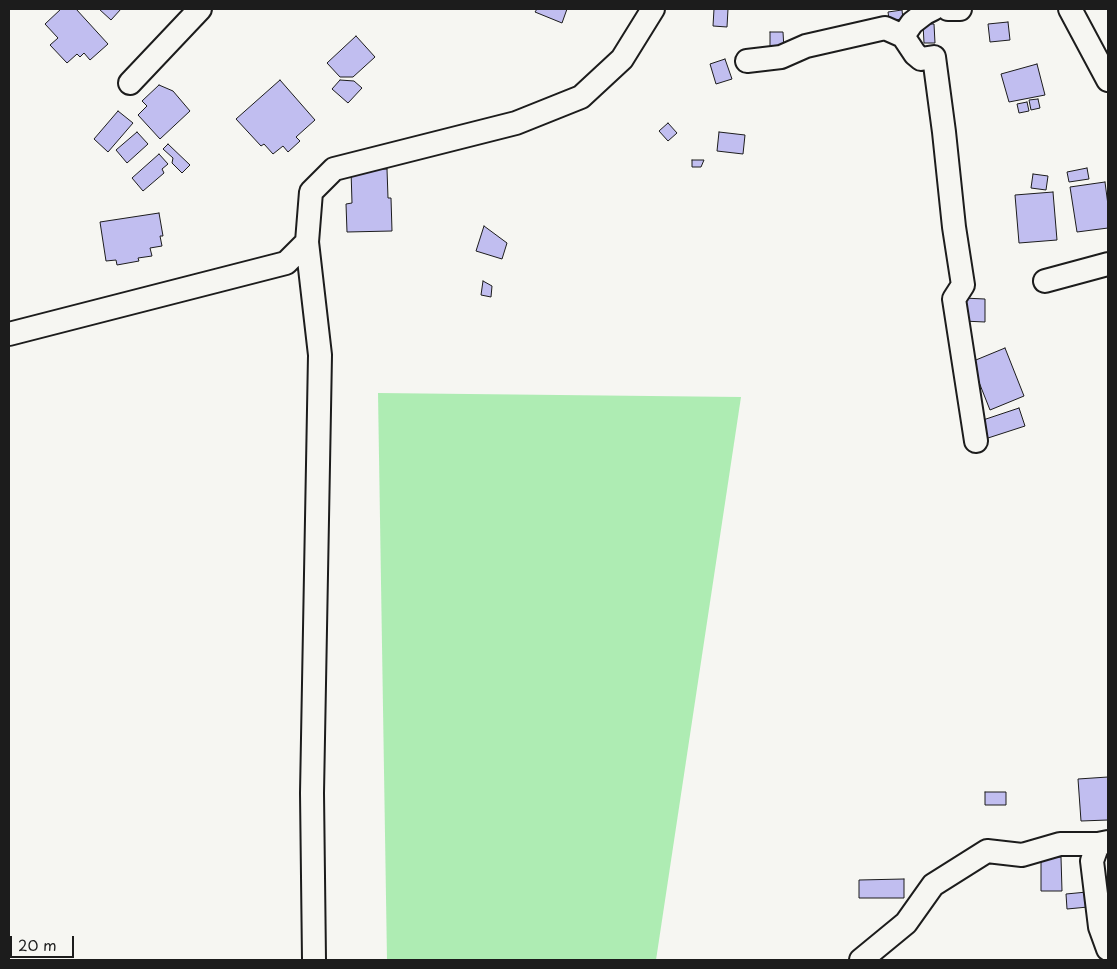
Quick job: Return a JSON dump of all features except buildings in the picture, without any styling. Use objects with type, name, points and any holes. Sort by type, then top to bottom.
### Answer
[{"type":"street","points":[[130,83],[200,9]]},
{"type":"street","points":[[314,960],[312,793],[320,355],[307,242],[311,192],[334,170],[516,122],[582,97],[622,59],[653,9]]},
{"type":"street","points":[[903,36],[912,23],[933,9]]},
{"type":"street","points":[[948,9],[960,9]]},
{"type":"street","points":[[1070,9],[1108,80]]},
{"type":"street","points":[[747,61],[781,57],[806,46],[885,28],[903,36],[921,59],[934,57],[954,227],[963,285],[954,300],[976,441]]},
{"type":"street","points":[[9,334],[286,264],[307,242]]},
{"type":"street","points":[[1045,281],[1108,264]]},
{"type":"street","points":[[1103,843],[1092,862],[1100,927],[1108,949]]},
{"type":"street","points":[[861,960],[906,923],[933,885],[986,851],[1022,855],[1060,844],[1103,843]]},
{"type":"green space","points":[[378,393],[741,397],[656,960],[387,960]]}]
